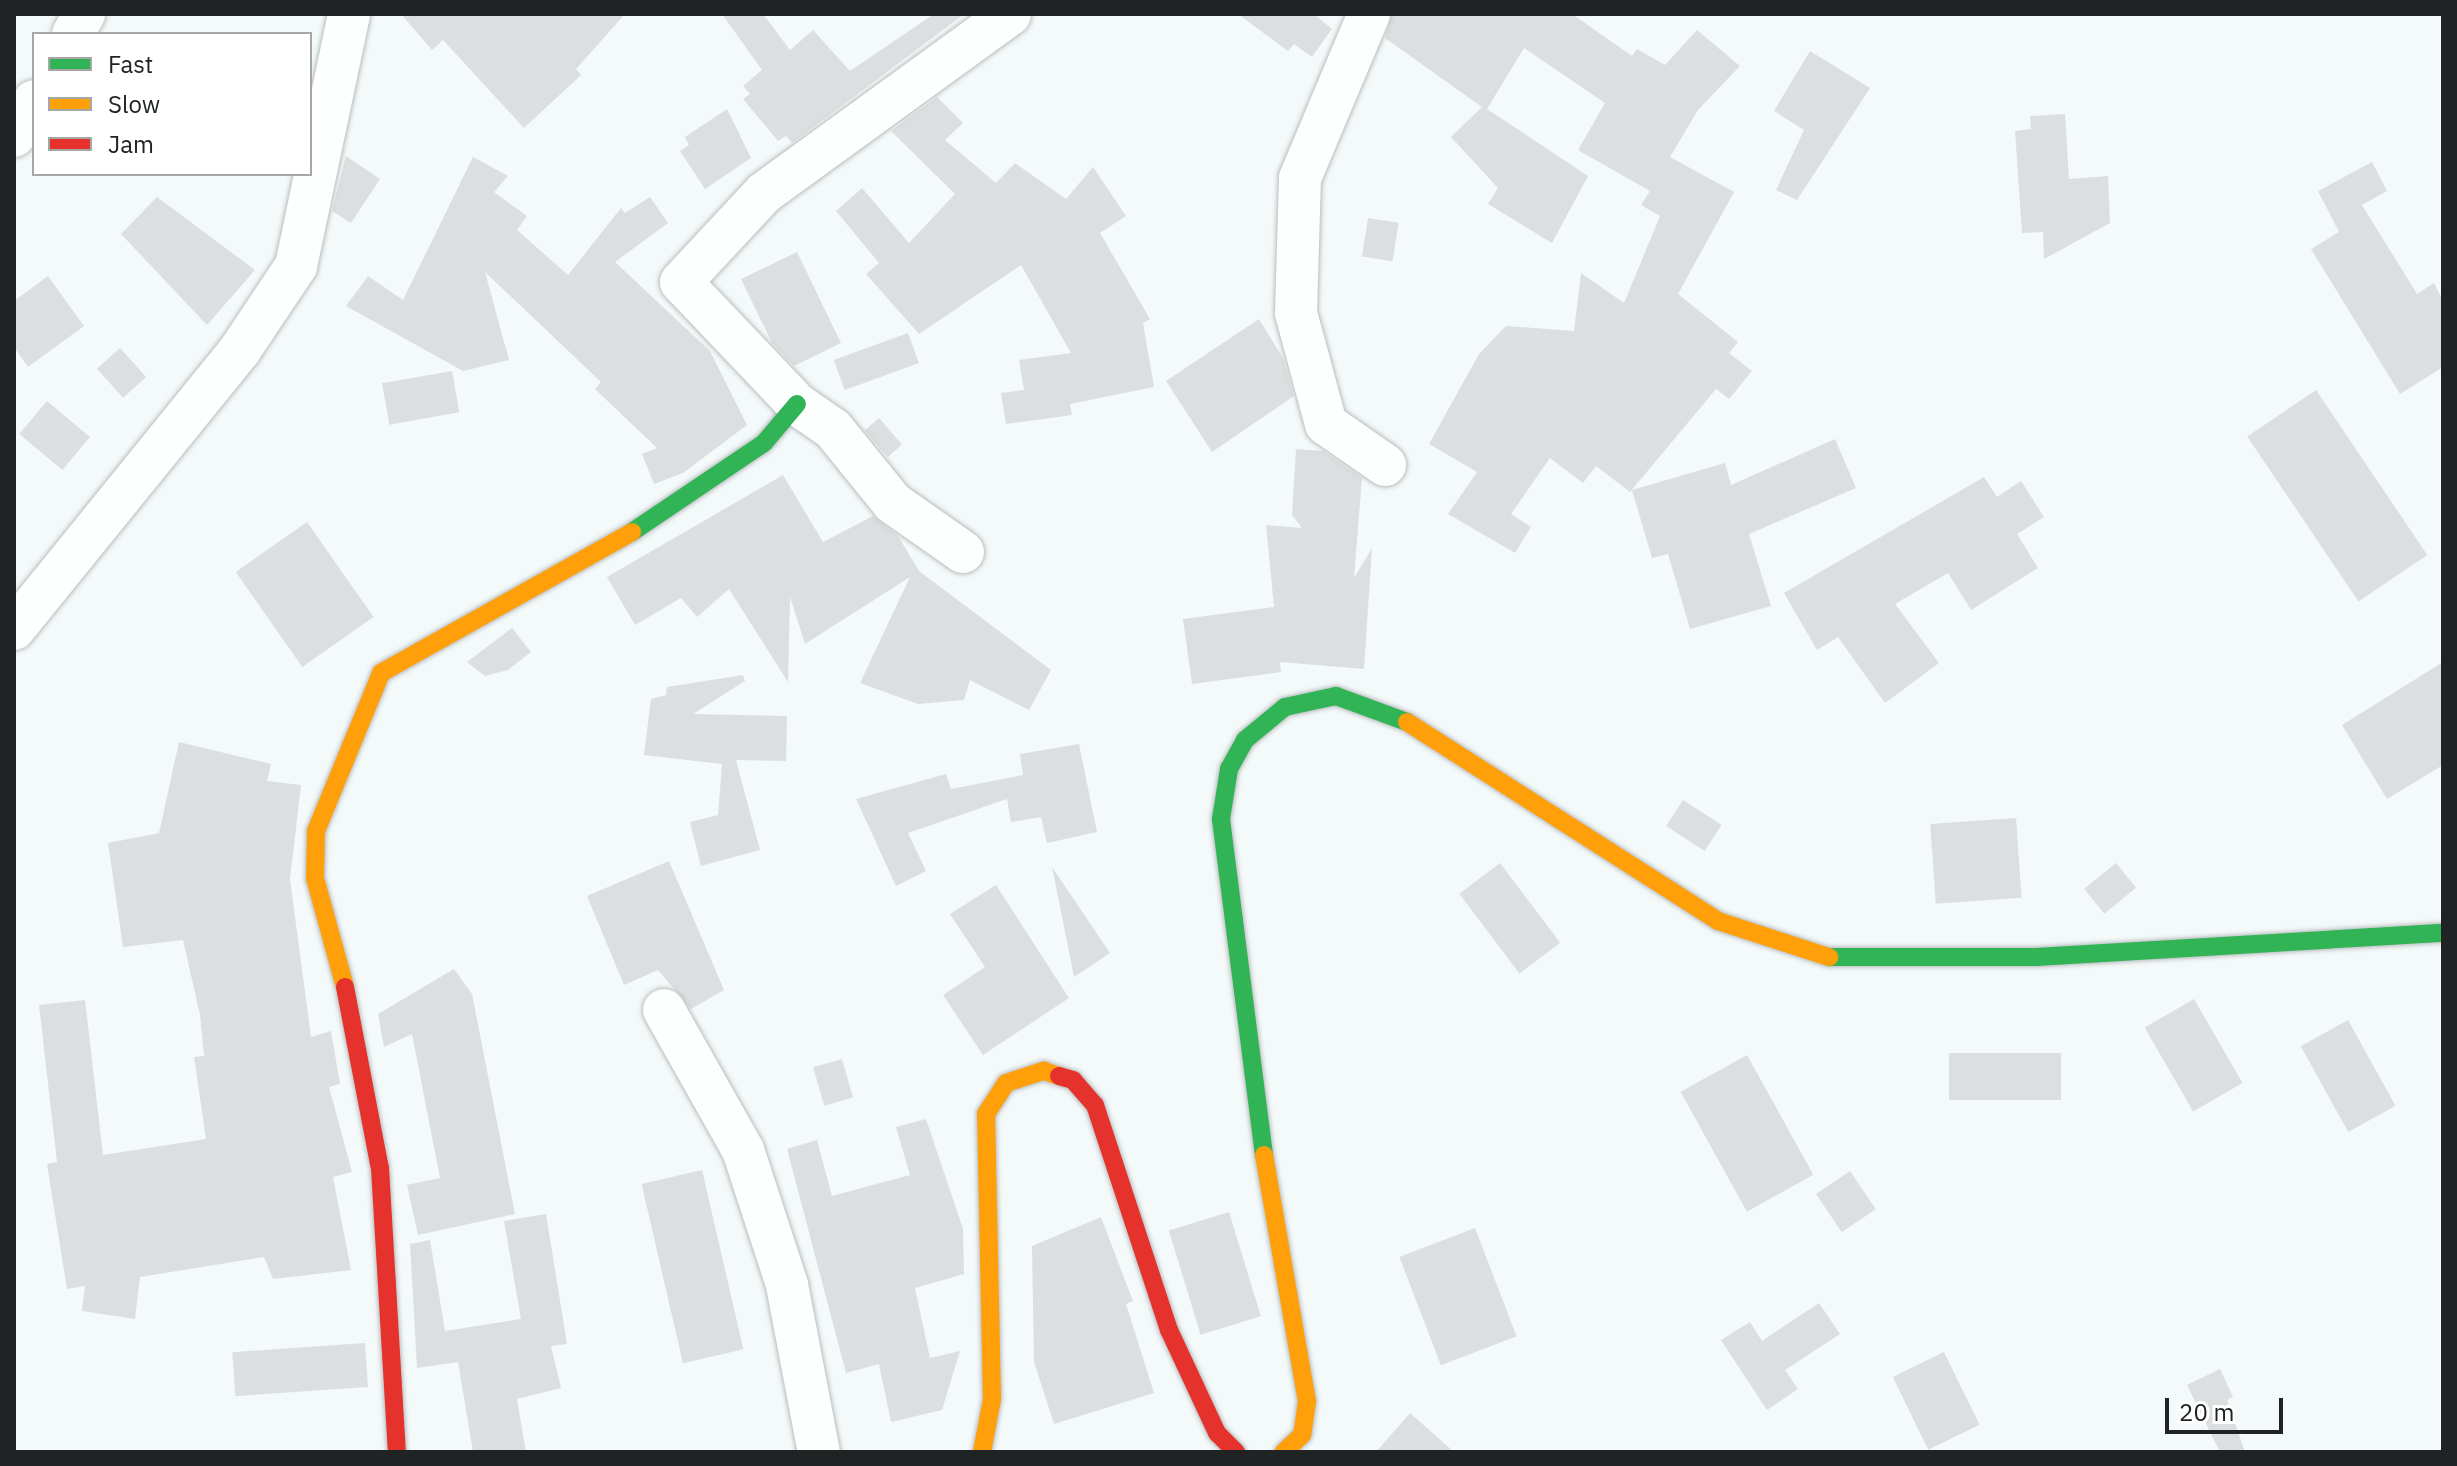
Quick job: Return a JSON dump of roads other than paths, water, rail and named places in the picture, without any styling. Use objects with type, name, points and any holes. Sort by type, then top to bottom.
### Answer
[{"type":"street","points":[[74,32],[84,14]]},
{"type":"street","points":[[14,629],[240,350],[296,266],[349,14]]},
{"type":"street","points":[[963,552],[893,503],[833,429],[797,404],[681,282],[764,193],[1010,14]]},
{"type":"street","points":[[1369,14],[1300,178],[1296,313],[1326,424],[1385,465]]},
{"type":"street","points":[[14,136],[32,104]]},
{"type":"street","points":[[397,1452],[380,1168],[354,1020],[315,878],[316,831],[381,673],[687,501],[764,443],[797,404]]},
{"type":"street","points":[[1295,1446],[1307,1401],[1275,1240],[1221,819],[1229,769],[1245,740],[1285,707],[1336,696],[1399,717],[1718,921],[1810,955],[1858,961],[2036,957],[2443,933]]},
{"type":"street","points":[[664,1010],[743,1150],[787,1285],[819,1452]]},
{"type":"street","points":[[982,1452],[992,1399],[986,1114],[1006,1083],[1044,1071],[1073,1080],[1095,1105],[1169,1330],[1217,1433],[1236,1452]]}]
